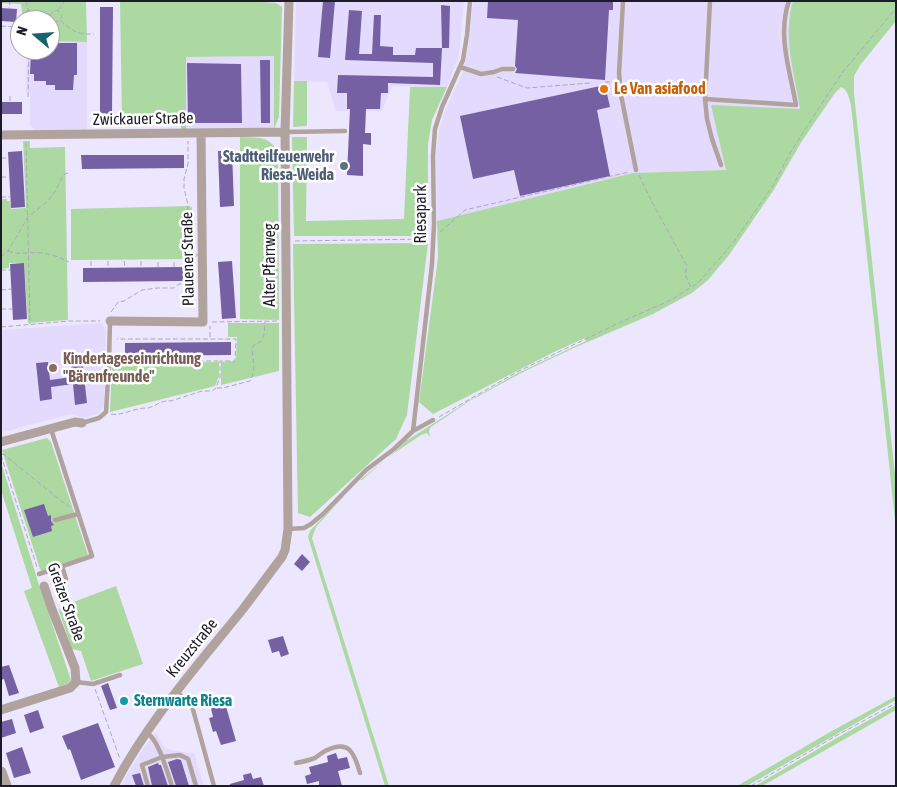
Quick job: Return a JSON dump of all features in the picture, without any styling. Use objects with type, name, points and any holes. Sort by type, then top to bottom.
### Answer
[{"type":"street","name":"Alter Pfarrweg","points":[[288,529],[285,132],[289,1]]},
{"type":"street","name":"Zwickauer Straße","points":[[1,135],[285,132]]},
{"type":"street","name":"Plauener Straße","points":[[110,321],[203,322],[201,133]]},
{"type":"street","points":[[1,442],[75,422],[82,423]]},
{"type":"street","name":"Kreuzstraße","points":[[114,786],[146,732],[176,691],[282,557],[288,529]]},
{"type":"street","name":"Greizer Straße","points":[[44,586],[75,668],[76,682]]},
{"type":"street","points":[[1,710],[70,688],[76,682]]},
{"type":"street","points":[[1,772],[6,786]]},
{"type":"lane","name":"Riesapark","points":[[413,431],[430,289],[435,129],[465,52],[470,1]]},
{"type":"lane","points":[[623,1],[619,63],[620,82],[636,170]]},
{"type":"lane","points":[[710,1],[705,99],[712,139],[721,165]]},
{"type":"lane","points":[[705,99],[796,105],[784,44],[784,24],[788,1]]},
{"type":"lane","points":[[460,67],[481,74],[502,69],[514,69]]},
{"type":"lane","points":[[285,132],[345,131]]},
{"type":"lane","points":[[82,423],[100,418],[106,412],[110,361],[110,321]]},
{"type":"lane","points":[[288,529],[304,528],[310,524],[366,470],[394,449],[413,431],[433,420]]},
{"type":"lane","points":[[39,574],[92,556],[51,428]]},
{"type":"lane","points":[[55,520],[78,514]]},
{"type":"lane","points":[[62,566],[66,579]]},
{"type":"lane","points":[[76,682],[93,684],[120,675]]},
{"type":"lane","points":[[176,691],[192,706],[214,786]]},
{"type":"lane","points":[[146,732],[151,736],[162,757],[172,786]]},
{"type":"lane","points":[[296,764],[314,758],[326,750],[341,746],[348,749],[355,756],[360,773]]},
{"type":"lane","points":[[148,786],[142,765],[162,757],[180,755],[188,759],[196,786]]},
{"type":"path","points":[[26,1],[28,9]]},
{"type":"path","points":[[1,2],[10,2],[9,9]]},
{"type":"path","points":[[433,420],[517,372],[671,300],[691,288],[708,273],[774,184],[798,138],[842,73],[896,8]]},
{"type":"path","points":[[60,14],[62,16],[60,20],[71,30],[83,35],[94,34]]},
{"type":"path","points":[[28,97],[29,60]]},
{"type":"path","points":[[494,72],[497,77],[527,88],[590,83]]},
{"type":"path","points":[[605,82],[620,82]]},
{"type":"path","points":[[10,96],[10,102]]},
{"type":"path","points":[[1,327],[70,321],[110,321],[112,311],[118,302],[124,301],[142,290],[174,288],[184,284],[190,260],[186,241],[188,205],[184,188],[188,164],[188,134]]},
{"type":"path","points":[[26,135],[30,324]]},
{"type":"path","points":[[1,158],[9,158]]},
{"type":"path","points":[[285,241],[433,239],[466,210],[636,170],[687,266],[685,274],[691,288]]},
{"type":"path","points":[[1,257],[8,251],[28,217],[48,201],[63,175],[68,173]]},
{"type":"path","points":[[1,178],[10,178]]},
{"type":"path","points":[[1,197],[11,197]]},
{"type":"path","points":[[8,251],[16,254],[42,253],[54,255],[69,262]]},
{"type":"path","points":[[108,261],[108,268]]},
{"type":"path","points":[[124,261],[125,267]]},
{"type":"path","points":[[141,261],[141,267]]},
{"type":"path","points":[[158,261],[158,267]]},
{"type":"path","points":[[174,261],[174,267]]},
{"type":"path","points":[[91,262],[91,268]]},
{"type":"path","points":[[1,270],[10,270]]},
{"type":"path","points":[[1,290],[11,290]]},
{"type":"path","points":[[1,309],[12,308]]},
{"type":"path","points":[[210,338],[210,322],[285,321]]},
{"type":"path","points":[[106,412],[117,415],[149,408],[160,402],[171,401],[202,391],[212,391],[216,388],[250,381],[254,367],[252,349],[253,346],[261,341],[265,322]]},
{"type":"path","points":[[110,339],[236,338],[235,361],[110,361]]},
{"type":"path","points":[[216,388],[220,377],[220,361]]},
{"type":"path","points":[[1,455],[3,454],[78,514]]},
{"type":"path","name":"Greizer Straße","points":[[1,455],[39,574]]},
{"type":"path","points":[[93,684],[123,768]]},
{"type":"path","points":[[751,786],[896,703]]},
{"type":"shaded area","points":[[296,1],[464,1],[459,55],[447,87],[392,86],[382,111],[336,111],[327,82],[294,81]]},
{"type":"shaded area","points":[[473,1],[793,1],[788,22],[800,110],[727,170],[633,173],[437,221],[436,157],[439,129],[444,113],[462,74],[468,51]]},
{"type":"shaded area","points":[[60,41],[87,42],[87,131],[35,130],[30,126],[30,92],[26,91],[26,60],[60,60]]},
{"type":"shaded area","points":[[274,56],[274,129],[186,130],[186,57]]},
{"type":"shaded area","name":"Kindertageseinrichtung \"Bärenfreunde\"","points":[[101,323],[106,330],[104,406],[98,414],[83,418],[71,414],[3,432],[1,426],[1,330]]},
{"type":"shaded area","points":[[156,732],[162,745],[167,749],[194,753],[204,786],[122,786],[143,749]]},
{"type":"green space","points":[[1,1],[86,1],[87,42],[60,41],[60,10],[22,10],[21,4],[1,3]]},
{"type":"green space","points":[[120,1],[246,1],[276,3],[282,7],[279,117],[274,129],[274,56],[186,57],[186,130],[181,130],[181,122],[122,120]]},
{"type":"green space","points":[[793,1],[896,1],[896,21],[861,64],[854,76],[854,94],[896,484],[896,530],[851,105],[847,92],[841,87],[802,141],[773,191],[729,255],[708,280],[692,293],[653,314],[525,371],[471,400],[431,427],[429,430],[430,437],[427,433],[421,435],[388,457],[406,441],[470,400],[518,373],[586,341],[585,338],[554,352],[433,414],[419,402],[438,257],[437,221],[633,173],[726,170],[711,105],[800,109],[789,42],[790,15]]},
{"type":"green space","points":[[294,81],[307,81],[307,126],[293,127]]},
{"type":"green space","points":[[410,87],[447,87],[432,120],[428,144],[428,236],[294,236],[292,137],[307,137],[306,221],[404,219]]},
{"type":"green space","points":[[240,137],[262,138],[271,143],[278,152],[279,320],[240,319]]},
{"type":"green space","points":[[23,141],[30,141],[30,148],[65,147],[68,320],[28,323],[24,263],[9,263],[9,268],[1,269],[1,199],[10,201],[11,209],[26,208]]},
{"type":"green space","points":[[190,206],[192,208],[192,253],[199,254],[194,259],[71,260],[71,209]]},
{"type":"green space","points":[[428,243],[407,415],[396,439],[310,517],[298,513],[293,244]]},
{"type":"green space","points":[[228,323],[279,323],[279,371],[221,385],[221,362],[236,361],[237,337],[228,337]]},
{"type":"green space","points":[[219,362],[219,377],[215,386],[110,412],[112,363]]},
{"type":"green space","points":[[47,438],[51,442],[88,555],[42,571],[2,450]]},
{"type":"green space","points":[[385,459],[362,480],[360,480]]},
{"type":"green space","points":[[1,462],[71,680],[59,687],[24,591],[32,588],[1,490]]},
{"type":"green space","points":[[351,488],[316,527],[312,538],[389,786],[385,786],[308,537],[310,531]]},
{"type":"green space","points":[[116,586],[143,664],[91,681],[81,651],[72,649],[59,611],[60,607]]},
{"type":"green space","points":[[896,696],[896,700],[747,786],[737,786],[830,732]]},
{"type":"green space","points":[[896,705],[896,710],[762,786],[755,786],[835,739]]},
{"type":"building","points":[[323,1],[335,1],[330,58],[318,57]]},
{"type":"building","points":[[488,1],[613,1],[613,10],[609,10],[605,80],[515,73],[517,69],[515,66],[518,20],[487,18]]},
{"type":"building","points":[[441,5],[450,6],[449,48],[442,48]]},
{"type":"building","points":[[100,7],[113,7],[112,114],[100,113]]},
{"type":"building","points":[[1,8],[17,9],[10,10],[10,22],[1,21]]},
{"type":"building","points":[[349,10],[362,11],[359,54],[372,54],[374,15],[381,15],[380,46],[393,47],[393,55],[415,55],[416,48],[442,48],[440,85],[388,83],[388,93],[381,93],[380,109],[366,109],[365,133],[371,133],[371,145],[363,144],[363,176],[347,175],[350,109],[347,109],[347,93],[337,93],[338,75],[433,77],[433,63],[345,60]]},
{"type":"building","points":[[60,43],[77,43],[77,75],[74,75],[73,90],[55,90],[55,85],[46,85],[46,81],[34,81],[34,74],[30,74],[31,60],[60,60]]},
{"type":"building","points":[[260,60],[270,60],[270,123],[261,123]]},
{"type":"building","points":[[187,63],[241,64],[242,123],[188,123]]},
{"type":"building","points":[[605,85],[610,107],[597,110],[610,176],[520,196],[514,170],[473,179],[460,116]]},
{"type":"building","points":[[1,102],[22,102],[22,114],[1,114]]},
{"type":"building","points":[[22,151],[25,207],[11,208],[8,152]]},
{"type":"building","points":[[218,151],[232,151],[234,206],[220,207]]},
{"type":"building","points":[[81,155],[184,155],[184,168],[82,169]]},
{"type":"building","points":[[232,261],[236,318],[222,319],[218,262]]},
{"type":"building","points":[[24,263],[27,319],[13,320],[10,264]]},
{"type":"building","points":[[183,267],[183,281],[83,282],[83,268]]},
{"type":"building","points":[[231,342],[231,355],[125,356],[125,343]]},
{"type":"building","points":[[82,358],[87,403],[75,405],[73,384],[51,387],[52,399],[40,401],[36,363],[48,362],[50,380],[72,377],[70,359]]},
{"type":"building","points":[[44,504],[48,516],[51,515],[51,521],[54,525],[51,526],[52,531],[33,537],[24,510]]},
{"type":"building","points":[[302,554],[310,562],[302,571],[294,564]]},
{"type":"building","points":[[283,636],[289,654],[281,657],[279,651],[272,653],[268,640]]},
{"type":"building","points":[[9,665],[19,693],[9,696],[4,679],[1,680],[1,667]]},
{"type":"building","points":[[108,683],[117,708],[110,710],[101,686]]},
{"type":"building","points":[[223,696],[236,741],[221,745],[216,731],[213,732],[209,718],[213,717],[209,700]]},
{"type":"building","points":[[38,710],[44,728],[30,733],[24,715]]},
{"type":"building","points":[[12,719],[16,733],[1,738],[1,722]]},
{"type":"building","points":[[98,723],[115,767],[81,780],[70,749],[68,750],[62,736]]},
{"type":"building","points":[[22,747],[31,773],[14,778],[6,753]]},
{"type":"building","points":[[336,753],[338,759],[347,757],[350,768],[338,771],[342,786],[319,786],[319,781],[307,784],[305,776],[311,774],[309,767],[328,762],[327,756]]},
{"type":"building","points":[[177,759],[181,760],[189,786],[176,786],[168,762]]},
{"type":"building","points":[[158,763],[161,765],[168,786],[152,786],[148,767]]},
{"type":"building","points":[[140,773],[144,786],[136,786],[132,775]]},
{"type":"building","points":[[251,773],[253,779],[261,777],[264,786],[230,786],[230,784],[244,780],[243,775]]},
{"type":"place","name":"Le Van asiafood","points":[[604,89]]},
{"type":"place","name":"Stadtteilfeuerwehr Riesa-Weida","points":[[344,166]]},
{"type":"place","name":"Kindertageseinrichtung \"Bärenfreunde\"","points":[[53,368]]},
{"type":"place","name":"Sternwarte Riesa","points":[[124,701]]}]
